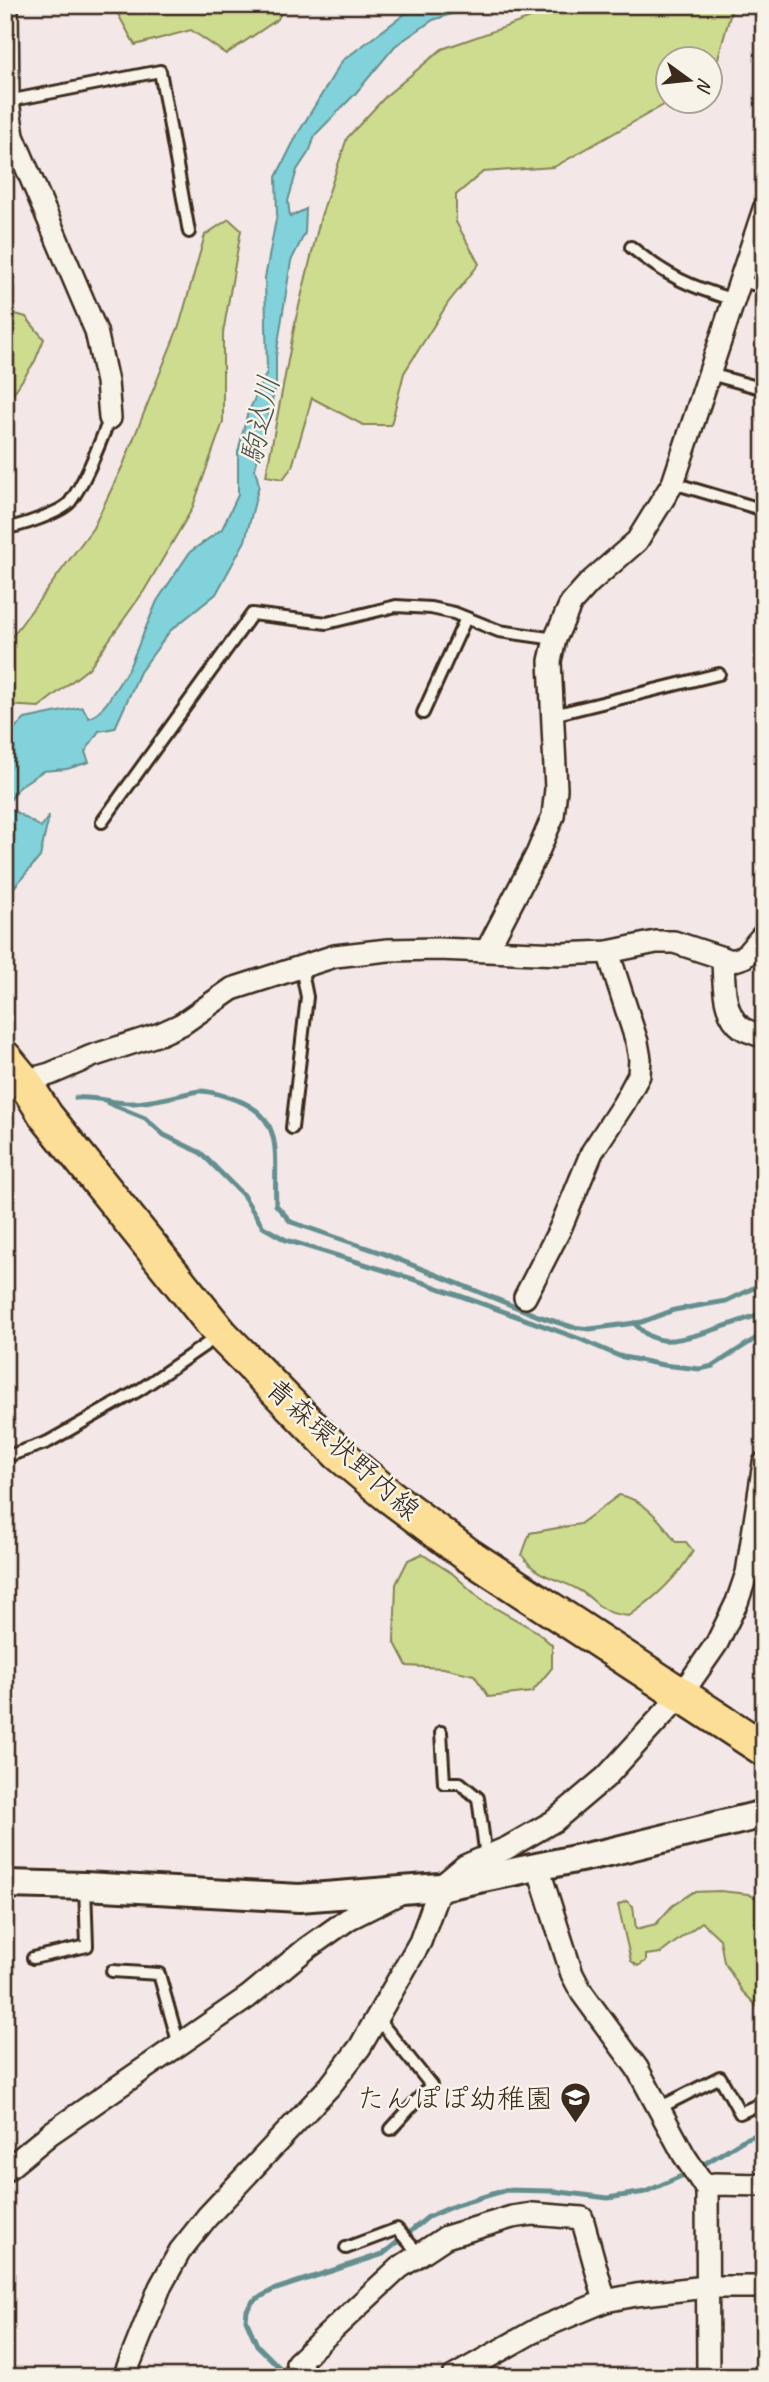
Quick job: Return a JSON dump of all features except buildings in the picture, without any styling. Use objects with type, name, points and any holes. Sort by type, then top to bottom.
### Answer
[{"type":"main road","name":"青森環状野内線","points":[[11,1074],[221,1334],[338,1453],[388,1495],[468,1555],[764,1749]]},
{"type":"street","points":[[7,5],[9,137],[96,331],[107,382],[110,418]]},
{"type":"street","points":[[487,950],[537,854],[553,816],[556,789],[550,661],[555,639],[571,603],[589,583],[637,541],[673,483],[764,209]]},
{"type":"street","points":[[11,1074],[50,1074],[182,1024],[232,989],[335,957],[388,950],[487,950],[561,954],[608,952],[656,942],[674,942],[733,961],[744,957],[764,934]]},
{"type":"street","points":[[526,1297],[560,1229],[592,1152],[624,1103],[639,1074],[638,1042],[608,952]]},
{"type":"street","points":[[723,958],[725,995],[731,1013],[741,1028],[764,1037]]},
{"type":"street","points":[[124,2377],[160,2287],[180,2251],[207,2217],[330,2086],[360,2048],[420,1942],[440,1887],[465,1866],[507,1848],[554,1821],[606,1777],[681,1695],[717,1643],[737,1602],[747,1573],[764,1463]]},
{"type":"street","points":[[5,1884],[299,1898],[440,1887],[764,1814]]},
{"type":"street","points":[[538,1867],[572,1974],[582,1993],[637,2068],[684,2155],[707,2190],[708,2377]]},
{"type":"street","points":[[5,2171],[51,2133],[248,1997],[306,1949],[350,1918],[408,1889]]},
{"type":"street","points":[[707,2190],[714,2184],[764,2185]]},
{"type":"street","points":[[309,2377],[297,2363],[416,2251],[446,2237],[512,2217],[533,2214],[582,2218],[605,2301]]},
{"type":"street","points":[[453,2377],[538,2329],[605,2301],[706,2287],[764,2287]]},
{"type":"lane","points":[[8,101],[160,71],[189,232]]},
{"type":"lane","points":[[631,247],[659,270],[702,290],[764,287]]},
{"type":"lane","points":[[710,374],[764,389],[761,399],[764,400]]},
{"type":"lane","points":[[5,528],[18,527],[68,504],[90,465],[110,418]]},
{"type":"lane","points":[[673,483],[764,510]]},
{"type":"lane","points":[[102,822],[252,614],[327,623],[396,606],[431,608],[499,631],[555,639]]},
{"type":"lane","points":[[423,713],[466,618]]},
{"type":"lane","points":[[553,715],[719,674]]},
{"type":"lane","points":[[292,1128],[307,997],[301,967]]},
{"type":"lane","points":[[5,1457],[48,1442],[141,1389],[221,1334]]},
{"type":"lane","points":[[441,1732],[444,1783],[460,1783],[478,1798],[486,1857]]},
{"type":"lane","points":[[33,1958],[87,1947],[85,1886]]},
{"type":"lane","points":[[112,1971],[159,1974],[178,2045]]},
{"type":"lane","points":[[377,2018],[431,2085],[391,2129]]},
{"type":"lane","points":[[659,2108],[720,2077],[740,2113],[764,2102]]},
{"type":"lane","points":[[346,2248],[397,2229],[416,2251]]},
{"type":"green space","points":[[113,5],[285,5],[278,19],[226,54],[191,30],[135,45]]},
{"type":"green space","points":[[568,5],[733,5],[721,46],[654,46],[654,110],[554,167],[483,172],[456,195],[456,222],[479,264],[448,303],[404,373],[391,425],[363,425],[312,398],[292,467],[283,479],[266,476],[296,318],[321,216],[347,138],[387,95],[442,49]]},
{"type":"green space","points":[[229,219],[241,230],[223,333],[223,422],[192,509],[144,591],[89,668],[39,707],[5,705],[5,646],[93,528],[123,465],[180,323],[205,235]]},
{"type":"green space","points":[[5,311],[26,317],[44,339],[35,361],[5,402]]},
{"type":"green space","points":[[619,1495],[644,1506],[676,1542],[686,1542],[693,1551],[664,1587],[629,1616],[604,1610],[577,1589],[540,1573],[522,1555],[530,1533],[580,1524]]},
{"type":"green space","points":[[422,1554],[453,1574],[483,1601],[536,1631],[552,1645],[552,1668],[532,1692],[489,1697],[474,1675],[443,1668],[407,1666],[394,1641],[396,1584],[408,1560]]},
{"type":"green space","points":[[693,1892],[748,1894],[764,1903],[764,2013],[742,1991],[724,1962],[720,1939],[702,1922],[661,1953],[646,1955],[646,1961],[638,1966],[631,1961],[618,1905],[626,1901],[633,1906],[636,1929],[656,1924],[672,1906]]},
{"type":"water","name":"駒込川","points":[[417,5],[479,5],[433,20],[395,46],[355,94],[315,135],[310,150],[297,170],[288,201],[290,217],[306,209],[305,233],[291,261],[276,356],[276,385],[255,469],[259,485],[245,541],[216,594],[170,631],[140,672],[115,728],[99,731],[85,752],[89,762],[67,769],[43,771],[20,786],[6,806],[41,827],[49,816],[40,857],[5,898],[5,736],[25,719],[82,707],[89,718],[97,714],[129,668],[157,601],[190,552],[222,529],[238,495],[238,452],[247,415],[267,372],[265,278],[277,214],[276,177],[297,135],[342,61]]},
{"type":"waterway","points":[[76,1098],[139,1103],[203,1091],[249,1106],[262,1115],[274,1140],[276,1205],[291,1222],[385,1254],[538,1316],[572,1327],[590,1329],[642,1322],[674,1310],[726,1301],[764,1283]]},
{"type":"waterway","points":[[108,1103],[145,1118],[164,1135],[201,1153],[243,1195],[263,1227],[286,1240],[416,1280],[580,1339],[619,1356],[663,1365],[700,1369],[713,1366],[764,1333]]},
{"type":"waterway","points":[[634,1323],[653,1338],[672,1340],[698,1335],[764,1313]]},
{"type":"waterway","points":[[701,2166],[745,2139],[764,2132]]},
{"type":"waterway","points":[[289,2377],[257,2345],[246,2320],[247,2310],[253,2301],[273,2290],[383,2254],[428,2217],[456,2205],[506,2190],[552,2191],[608,2198],[645,2192],[686,2174]]},
{"type":"place","name":"たんぽぽ幼稚園","points":[[576,2125]]}]
